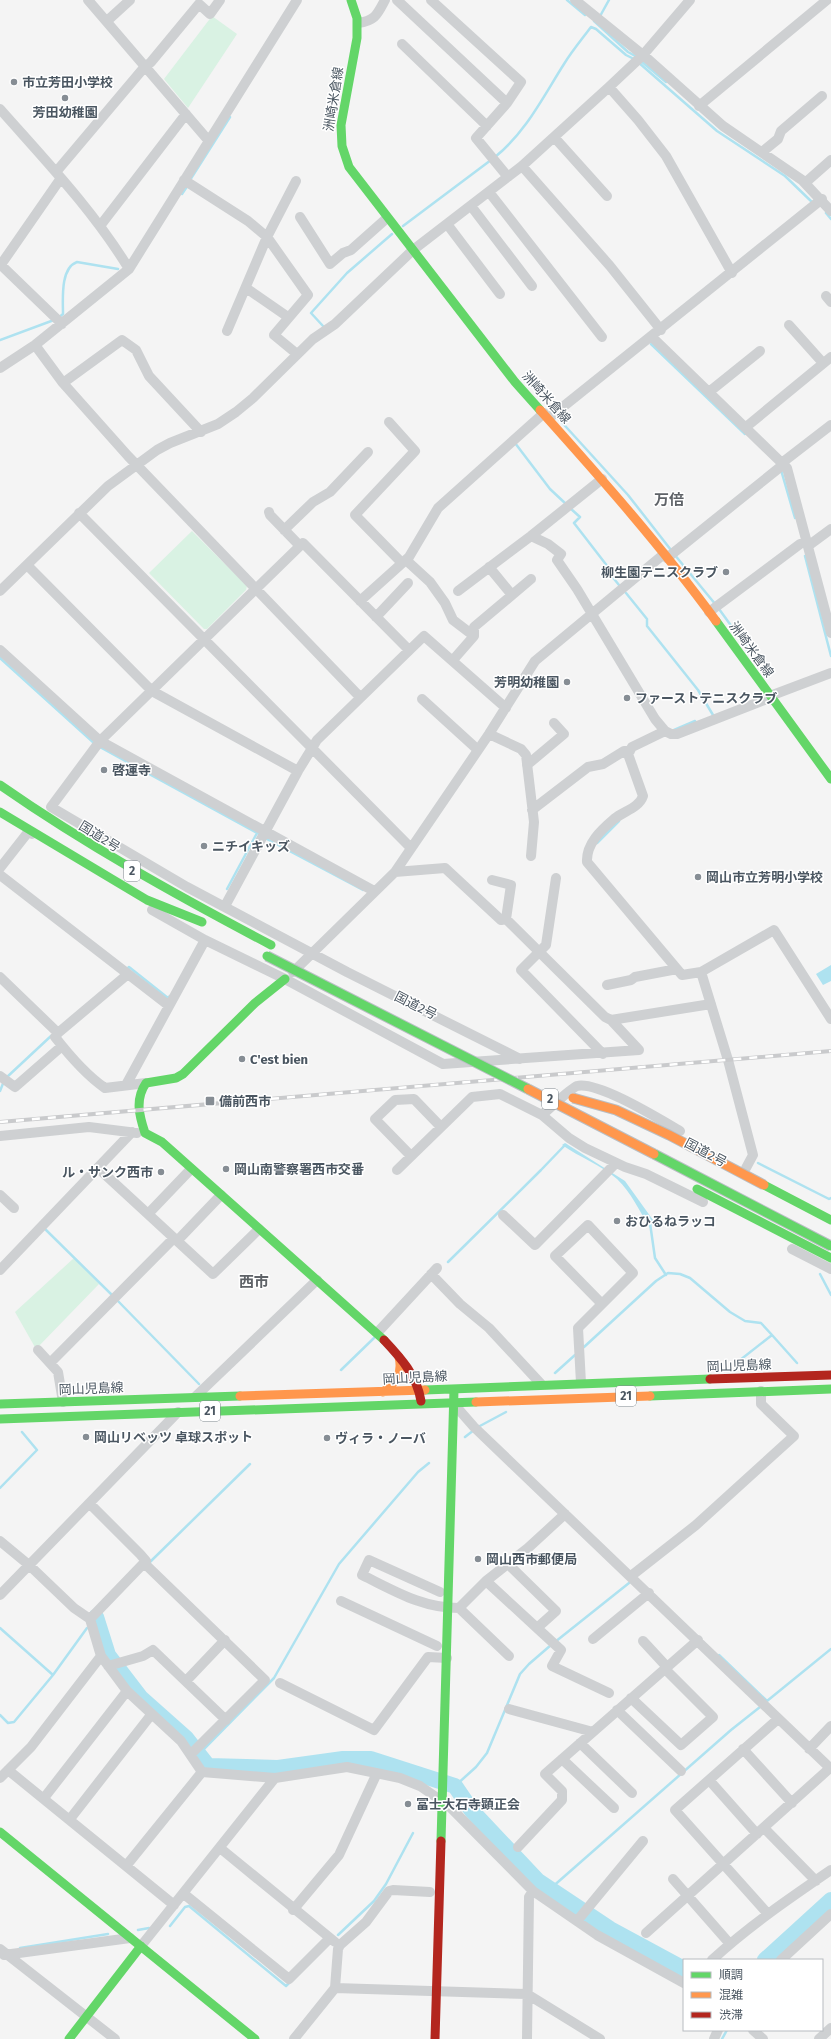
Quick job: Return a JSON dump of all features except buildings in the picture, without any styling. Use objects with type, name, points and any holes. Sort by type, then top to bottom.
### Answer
[{"type":"main road","name":"洲崎米倉線","points":[[351,0],[358,23],[357,36],[342,117],[340,142],[343,155],[349,167],[515,382],[669,554],[714,609],[771,697],[831,779]]},
{"type":"main road","name":"国道2号","points":[[0,784],[101,852],[152,882],[275,947]]},
{"type":"main road","points":[[48,805],[101,852]]},
{"type":"main road","points":[[0,812],[29,831]]},
{"type":"main road","name":"国道2号","points":[[21,813],[101,865],[205,924],[147,900],[29,831]]},
{"type":"main road","name":"国道2号","points":[[263,954],[401,1026],[542,1095],[831,1246]]},
{"type":"main road","points":[[292,955],[312,966]]},
{"type":"main road","points":[[285,979],[271,992],[255,1003],[183,1074],[176,1078],[146,1082],[138,1099],[138,1115],[145,1134],[162,1142],[376,1333],[398,1356],[420,1390],[421,1404]]},
{"type":"main road","points":[[483,1053],[511,1067]]},
{"type":"main road","name":"2","points":[[559,1091],[628,1126]]},
{"type":"main road","points":[[542,1095],[571,1118],[615,1145]]},
{"type":"main road","points":[[573,1098],[616,1110],[669,1135],[831,1220]]},
{"type":"main road","points":[[676,1178],[831,1258]]},
{"type":"main road","points":[[383,1392],[397,1381],[401,1375],[402,1370],[398,1356]]},
{"type":"main road","name":"岡山児島線","points":[[0,1404],[383,1392],[541,1384],[831,1375]]},
{"type":"main road","points":[[428,1960],[433,1783],[444,1608],[449,1388]]},
{"type":"main road","name":"岡山児島線","points":[[0,1419],[831,1389]]},
{"type":"main road","points":[[435,2039],[429,1990],[443,1787],[442,1658],[437,1646],[444,1608],[440,1592],[449,1403]]},
{"type":"main road","points":[[0,1832],[255,2039]]},
{"type":"main road","points":[[69,2039],[141,1946]]},
{"type":"street","points":[[88,0],[208,140]]},
{"type":"street","points":[[108,22],[130,0]]},
{"type":"street","points":[[59,320],[0,266],[58,175],[198,4],[210,14],[220,0]]},
{"type":"street","points":[[0,368],[35,345],[59,320],[129,269],[187,182],[208,140],[297,0]]},
{"type":"street","points":[[358,23],[370,21],[377,14],[385,0]]},
{"type":"street","points":[[397,0],[507,103]]},
{"type":"street","points":[[430,0],[521,82],[507,103],[476,138],[508,177]]},
{"type":"street","points":[[575,0],[640,58],[723,126],[805,183],[818,202],[830,210]]},
{"type":"street","points":[[0,591],[104,489],[170,442],[201,432],[236,412],[313,339],[334,324],[413,250],[522,166],[554,137],[640,58],[690,0]]},
{"type":"street","points":[[699,106],[827,0]]},
{"type":"street","points":[[402,44],[486,126]]},
{"type":"street","points":[[609,87],[638,120],[666,156],[732,273]]},
{"type":"street","points":[[762,152],[778,139],[781,131],[822,96]]},
{"type":"street","points":[[0,109],[58,175],[100,226],[129,269]]},
{"type":"street","points":[[100,226],[186,114]]},
{"type":"street","points":[[554,137],[607,196]]},
{"type":"street","points":[[805,183],[831,160]]},
{"type":"street","points":[[522,166],[610,266],[661,330]]},
{"type":"street","points":[[227,331],[267,237],[296,181]]},
{"type":"street","points":[[187,182],[248,221],[267,237],[308,296],[288,317],[274,335],[297,354]]},
{"type":"street","points":[[489,192],[602,337]]},
{"type":"street","points":[[360,601],[404,561],[438,508],[546,416],[661,330],[818,202]]},
{"type":"street","points":[[471,206],[532,286]]},
{"type":"street","points":[[300,217],[330,264],[350,250],[388,218]]},
{"type":"street","points":[[446,224],[500,294]]},
{"type":"street","points":[[246,288],[288,317]]},
{"type":"street","points":[[746,427],[827,360],[790,325]]},
{"type":"street","points":[[652,337],[746,427],[781,465],[787,468],[805,543],[827,602],[831,632]]},
{"type":"street","points":[[63,383],[122,340],[136,350],[149,376],[201,432]]},
{"type":"street","points":[[35,345],[63,383],[136,465],[360,698]]},
{"type":"street","points":[[709,392],[760,351]]},
{"type":"street","points":[[388,422],[415,451],[355,515],[404,561],[430,582],[445,603],[453,620],[474,636]]},
{"type":"street","points":[[285,979],[313,954],[374,891],[395,872],[489,734],[535,661],[831,425]]},
{"type":"street","points":[[284,530],[313,502],[330,492],[368,452]]},
{"type":"street","points":[[458,591],[531,536],[602,479]]},
{"type":"street","points":[[269,512],[270,515],[300,546]]},
{"type":"street","points":[[79,513],[411,848]]},
{"type":"street","points":[[714,609],[805,543],[831,529]]},
{"type":"street","points":[[531,536],[548,544],[561,554],[557,560],[577,589],[591,615],[655,719],[667,732]]},
{"type":"street","points":[[409,650],[303,543],[98,744],[48,805],[132,856],[313,954],[520,1058]]},
{"type":"street","points":[[27,565],[152,691],[298,771]]},
{"type":"street","points":[[489,567],[512,595]]},
{"type":"street","points":[[453,660],[474,636],[474,627],[531,579]]},
{"type":"street","points":[[376,617],[408,583]]},
{"type":"street","points":[[225,906],[263,834],[317,740],[424,636],[506,708]]},
{"type":"street","points":[[0,650],[98,744],[263,834],[374,891]]},
{"type":"street","points":[[831,673],[677,734],[667,732],[632,747],[628,754],[643,796],[640,803],[614,819],[589,846],[587,857],[587,862],[682,975],[701,972],[774,930],[831,1019]]},
{"type":"street","points":[[422,699],[478,750]]},
{"type":"street","points":[[527,765],[564,734],[554,723]]},
{"type":"street","points":[[489,734],[521,750],[526,755],[534,822],[531,856]]},
{"type":"street","points":[[532,810],[588,767],[603,764],[624,751],[630,751]]},
{"type":"street","points":[[0,868],[29,831],[75,866],[205,940],[285,979],[443,1064],[603,1054],[639,1050],[611,1020],[605,1017],[506,919],[501,920],[445,868],[395,872]]},
{"type":"street","points":[[0,875],[168,1005]]},
{"type":"street","points":[[556,878],[546,945],[521,970],[603,1054]]},
{"type":"street","points":[[492,880],[512,885],[506,919]]},
{"type":"street","points":[[126,1085],[168,1005],[205,940]]},
{"type":"street","points":[[607,985],[631,980],[635,977],[677,969]]},
{"type":"street","points":[[56,1032],[126,972]]},
{"type":"street","points":[[701,972],[728,1060],[753,1155],[746,1168]]},
{"type":"street","points":[[0,977],[56,1032],[55,1036],[62,1046],[98,1083],[105,1088],[146,1082]]},
{"type":"street","points":[[611,1020],[711,1004]]},
{"type":"street","points":[[3,1078],[15,1086],[62,1046]]},
{"type":"street","points":[[542,1115],[576,1086],[591,1085],[617,1097],[746,1168],[831,1210]]},
{"type":"street","points":[[397,1170],[472,1097],[500,1094],[542,1115],[569,1138],[611,1168],[646,1174],[688,1194],[831,1269]]},
{"type":"street","points":[[411,1156],[375,1119],[395,1100],[414,1099],[441,1127]]},
{"type":"street","points":[[0,1136],[90,1127],[145,1134]]},
{"type":"street","points":[[0,1270],[132,1132]]},
{"type":"street","points":[[688,1194],[711,1149]]},
{"type":"street","points":[[98,1168],[213,1274],[259,1229]]},
{"type":"street","points":[[503,1215],[535,1245],[611,1168]]},
{"type":"street","points":[[148,1214],[191,1169]]},
{"type":"street","points":[[50,1363],[221,1195]]},
{"type":"street","points":[[1,1197],[14,1208]]},
{"type":"street","points":[[581,1383],[578,1328],[602,1304],[633,1273],[588,1225],[555,1256],[602,1304]]},
{"type":"street","points":[[376,1333],[434,1271],[460,1304],[489,1328],[541,1384]]},
{"type":"street","points":[[0,1595],[178,1412],[196,1397],[317,1280]]},
{"type":"street","points":[[38,1350],[58,1372],[63,1402]]},
{"type":"street","points":[[631,1576],[696,1525],[744,1484],[794,1436],[761,1404],[761,1391]]},
{"type":"street","points":[[449,1403],[698,1640],[830,1769],[646,1933]]},
{"type":"street","points":[[90,1504],[146,1561],[90,1619]]},
{"type":"street","points":[[459,1608],[486,1580],[565,1514]]},
{"type":"street","points":[[0,1541],[29,1565],[74,1608],[90,1619],[101,1656],[113,1665],[127,1691],[181,1741],[194,1751],[202,1772]]},
{"type":"street","points":[[440,1592],[369,1560],[362,1575],[426,1605],[444,1608],[459,1608],[509,1656]]},
{"type":"street","points":[[144,1563],[265,1680],[194,1751]]},
{"type":"street","points":[[507,1563],[556,1611],[537,1628]]},
{"type":"street","points":[[486,1580],[561,1650],[552,1666],[609,1693]]},
{"type":"street","points":[[593,1639],[649,1593]]},
{"type":"street","points":[[341,1601],[437,1646]]},
{"type":"street","points":[[186,1681],[225,1640]]},
{"type":"street","points":[[518,1847],[562,1800],[562,1791],[545,1774],[698,1640]]},
{"type":"street","points":[[631,1698],[681,1745],[713,1716],[666,1668],[643,1641]]},
{"type":"street","points":[[113,1665],[143,1656],[153,1650],[226,1720]]},
{"type":"street","points":[[0,1778],[31,1747],[101,1656]]},
{"type":"street","points":[[280,1682],[374,1730],[428,1657],[442,1658]]},
{"type":"street","points":[[44,1798],[127,1691]]},
{"type":"street","points":[[509,1709],[593,1732]]},
{"type":"street","points":[[617,1710],[681,1771]]},
{"type":"street","points":[[70,1819],[152,1715]]},
{"type":"street","points":[[768,1914],[675,1810],[778,1718]]},
{"type":"street","points":[[809,1749],[831,1726]]},
{"type":"street","points":[[580,1743],[632,1793]]},
{"type":"street","points":[[743,1749],[792,1803]]},
{"type":"street","points":[[562,1759],[614,1808]]},
{"type":"street","points":[[202,1772],[275,1778],[347,1767],[377,1772],[414,1783],[450,1806],[533,1891],[579,1919],[597,1935],[683,1982]]},
{"type":"street","points":[[8,1770],[174,1905]]},
{"type":"street","points":[[126,1866],[202,1772]]},
{"type":"street","points":[[293,1910],[339,1855],[377,1772]]},
{"type":"street","points":[[141,1946],[275,1778]]},
{"type":"street","points":[[709,1780],[760,1831],[816,1881]]},
{"type":"street","points":[[579,1919],[643,1841]]},
{"type":"street","points":[[220,1848],[293,1910],[329,1939],[340,1945]]},
{"type":"street","points":[[713,1959],[768,1914],[831,1870]]},
{"type":"street","points":[[673,1879],[730,1944]]},
{"type":"street","points":[[294,2039],[335,1988],[338,1949],[340,1945],[366,1922],[388,1891],[430,1892]]},
{"type":"street","points":[[527,2039],[529,1897],[533,1891]]},
{"type":"street","points":[[184,1894],[289,1979],[329,1939]]},
{"type":"street","points":[[782,1959],[830,1918]]},
{"type":"street","points":[[3,1953],[130,1938]]},
{"type":"street","points":[[3,1953],[115,2039]]},
{"type":"street","points":[[335,1988],[527,1994],[600,2039]]},
{"type":"street","points":[[819,2039],[831,2028]]},
{"type":"street","points":[[754,2031],[763,2039]]},
{"type":"green space","points":[[212,16],[237,34],[188,108],[164,79]]},
{"type":"green space","points":[[192,531],[247,586],[246,590],[207,629],[204,629],[149,573]]},
{"type":"green space","points":[[74,1258],[99,1284],[36,1349],[15,1312]]},
{"type":"water","points":[[831,965],[831,981],[823,985],[816,974]]},
{"type":"water","points":[[565,1143],[625,1181],[653,1220],[650,1228],[631,1196],[617,1179],[604,1169],[562,1145]]},
{"type":"waterway","points":[[567,0],[585,15]]},
{"type":"waterway","points":[[599,18],[609,0]]},
{"type":"waterway","points":[[594,21],[628,52],[637,57]]},
{"type":"waterway","points":[[495,157],[516,137],[525,125],[567,59],[591,27],[596,29],[626,55],[634,59]]},
{"type":"waterway","points":[[641,61],[666,82]]},
{"type":"waterway","points":[[638,62],[717,131],[785,176],[813,203]]},
{"type":"waterway","points":[[190,180],[230,117]]},
{"type":"waterway","points":[[403,226],[491,160]]},
{"type":"waterway","points":[[182,194],[188,185]]},
{"type":"waterway","points":[[826,213],[831,219]]},
{"type":"waterway","points":[[323,326],[311,313],[347,273],[392,234]]},
{"type":"waterway","points":[[58,318],[63,314],[65,277],[72,265],[77,262],[118,269]]},
{"type":"waterway","points":[[0,340],[54,320]]},
{"type":"waterway","points":[[651,344],[745,434]]},
{"type":"waterway","points":[[557,417],[628,495],[671,550]]},
{"type":"waterway","points":[[515,443],[550,489],[566,504]]},
{"type":"waterway","points":[[781,470],[795,518]]},
{"type":"waterway","points":[[570,508],[580,517],[574,523],[608,567],[606,569],[619,585]]},
{"type":"waterway","points":[[674,554],[716,605]]},
{"type":"waterway","points":[[805,556],[831,656]]},
{"type":"waterway","points":[[626,593],[647,619],[647,626],[698,690],[713,715]]},
{"type":"waterway","points":[[719,609],[748,649],[747,651]]},
{"type":"waterway","points":[[0,658],[94,743]]},
{"type":"waterway","points":[[674,730],[695,721]]},
{"type":"waterway","points":[[98,746],[261,835]]},
{"type":"waterway","points":[[597,843],[619,821]]},
{"type":"waterway","points":[[227,889],[257,833]]},
{"type":"waterway","points":[[265,838],[363,890]]},
{"type":"waterway","points":[[127,969],[129,967],[168,998],[170,996]]},
{"type":"waterway","points":[[7,1077],[51,1036]]},
{"type":"waterway","points":[[0,1091],[4,1081]]},
{"type":"waterway","points":[[448,1262],[566,1145]]},
{"type":"waterway","points":[[758,1163],[829,1199],[831,1198]]},
{"type":"waterway","points":[[650,1223],[655,1258],[666,1275]]},
{"type":"waterway","points":[[44,1228],[113,1296]]},
{"type":"waterway","points":[[584,1347],[656,1281],[668,1273],[680,1274],[690,1278],[730,1312],[745,1321],[761,1323],[772,1335]]},
{"type":"waterway","points":[[820,1274],[831,1295]]},
{"type":"waterway","points":[[116,1299],[199,1384]]},
{"type":"waterway","points":[[735,1364],[772,1335],[797,1363]]},
{"type":"waterway","points":[[341,1370],[374,1338]]},
{"type":"waterway","points":[[555,1373],[575,1355]]},
{"type":"waterway","points":[[478,1427],[506,1412]]},
{"type":"waterway","points":[[465,1437],[474,1430]]},
{"type":"waterway","points":[[0,1488],[37,1450],[22,1432]]},
{"type":"waterway","points":[[199,1754],[274,1678],[339,1564],[418,1472],[429,1463]]},
{"type":"waterway","points":[[150,1562],[250,1464]]},
{"type":"waterway","points":[[555,1642],[629,1583]]},
{"type":"waterway","points":[[96,1617],[108,1655],[141,1698],[186,1738],[208,1766],[278,1768],[343,1759],[371,1759],[455,1786],[472,1811],[538,1881],[610,1929],[683,1968]]},
{"type":"waterway","points":[[0,1628],[53,1675],[87,1628]]},
{"type":"waterway","points":[[455,1786],[476,1767],[487,1753],[520,1674],[551,1645]]},
{"type":"waterway","points":[[719,1655],[767,1701],[831,1649]]},
{"type":"waterway","points":[[0,1715],[8,1723],[14,1722],[53,1675]]},
{"type":"waterway","points":[[550,1889],[731,1730],[760,1707]]},
{"type":"waterway","points":[[338,1935],[374,1901],[386,1884],[413,1833]]},
{"type":"waterway","points":[[766,1959],[831,1900]]},
{"type":"waterway","points":[[170,1926],[185,1907],[189,1906],[286,1986],[289,1983]]},
{"type":"waterway","points":[[138,1930],[149,1928]]},
{"type":"waterway","points":[[20,1948],[108,1934]]},
{"type":"waterway","points":[[722,2039],[726,2031]]},
{"type":"railway","points":[[0,1122],[831,1051]]},
{"type":"traffic: fast","points":[[351,0],[357,18],[357,38],[341,125],[342,146],[349,167],[515,382],[540,410]]},
{"type":"traffic: fast","points":[[716,621],[831,779]]},
{"type":"traffic: fast","points":[[0,785],[99,849],[202,908],[271,945]]},
{"type":"traffic: fast","points":[[0,812],[147,900],[202,922]]},
{"type":"traffic: fast","points":[[267,956],[528,1089]]},
{"type":"traffic: fast","points":[[285,979],[255,1003],[183,1074],[176,1078],[146,1083],[140,1095],[139,1101],[141,1120],[145,1133],[162,1142],[384,1340]]},
{"type":"traffic: fast","points":[[654,1154],[831,1246]]},
{"type":"traffic: fast","points":[[764,1185],[831,1220]]},
{"type":"traffic: fast","points":[[697,1189],[831,1258]]},
{"type":"traffic: fast","points":[[425,1390],[710,1379]]},
{"type":"traffic: fast","points":[[650,1396],[831,1389]]},
{"type":"traffic: fast","points":[[441,1841],[454,1390]]},
{"type":"traffic: fast","points":[[0,1404],[240,1396]]},
{"type":"traffic: fast","points":[[0,1419],[476,1402]]},
{"type":"traffic: fast","points":[[0,1832],[255,2039]]},
{"type":"traffic: fast","points":[[69,2039],[141,1946]]},
{"type":"traffic: slow","points":[[540,410],[653,540],[716,621]]},
{"type":"traffic: slow","points":[[528,1089],[654,1154]]},
{"type":"traffic: slow","points":[[573,1098],[616,1110],[669,1135],[764,1185]]},
{"type":"traffic: slow","points":[[383,1392],[392,1385],[399,1373],[399,1357]]},
{"type":"traffic: slow","points":[[240,1396],[425,1390]]},
{"type":"traffic: slow","points":[[476,1402],[650,1396]]},
{"type":"traffic: jam","points":[[384,1340],[412,1375],[421,1401]]},
{"type":"traffic: jam","points":[[710,1379],[831,1375]]},
{"type":"traffic: jam","points":[[435,2039],[441,1841]]},
{"type":"place","name":"市立芳田小学校","points":[[14,82]]},
{"type":"place","name":"芳田幼稚園","points":[[65,98]]},
{"type":"place","name":"柳生園テニスクラブ","points":[[726,572]]},
{"type":"place","name":"芳明幼稚園","points":[[567,682]]},
{"type":"place","name":"ファーストテニスクラブ","points":[[627,698]]},
{"type":"place","name":"啓運寺","points":[[104,770]]},
{"type":"place","name":"ニチイキッズ","points":[[204,846]]},
{"type":"place","name":"岡山市立芳明小学校","points":[[698,877]]},
{"type":"place","name":"C'est bien","points":[[242,1059]]},
{"type":"place","name":"備前西市","points":[[210,1101]]},
{"type":"place","name":"岡山南警察署西市交番","points":[[226,1169]]},
{"type":"place","name":"ル・サンク西市","points":[[161,1172]]},
{"type":"place","name":"おひるねラッコ","points":[[617,1221]]},
{"type":"place","name":"岡山リベッツ 卓球スポット","points":[[86,1437]]},
{"type":"place","name":"ヴィラ・ノーバ","points":[[327,1438]]},
{"type":"place","name":"岡山西市郵便局","points":[[478,1559]]},
{"type":"place","name":"冨士大石寺顕正会","points":[[408,1804]]},
{"type":"district","name":"万倍","points":[[669,500]]},
{"type":"district","name":"西市","points":[[254,1282]]}]
